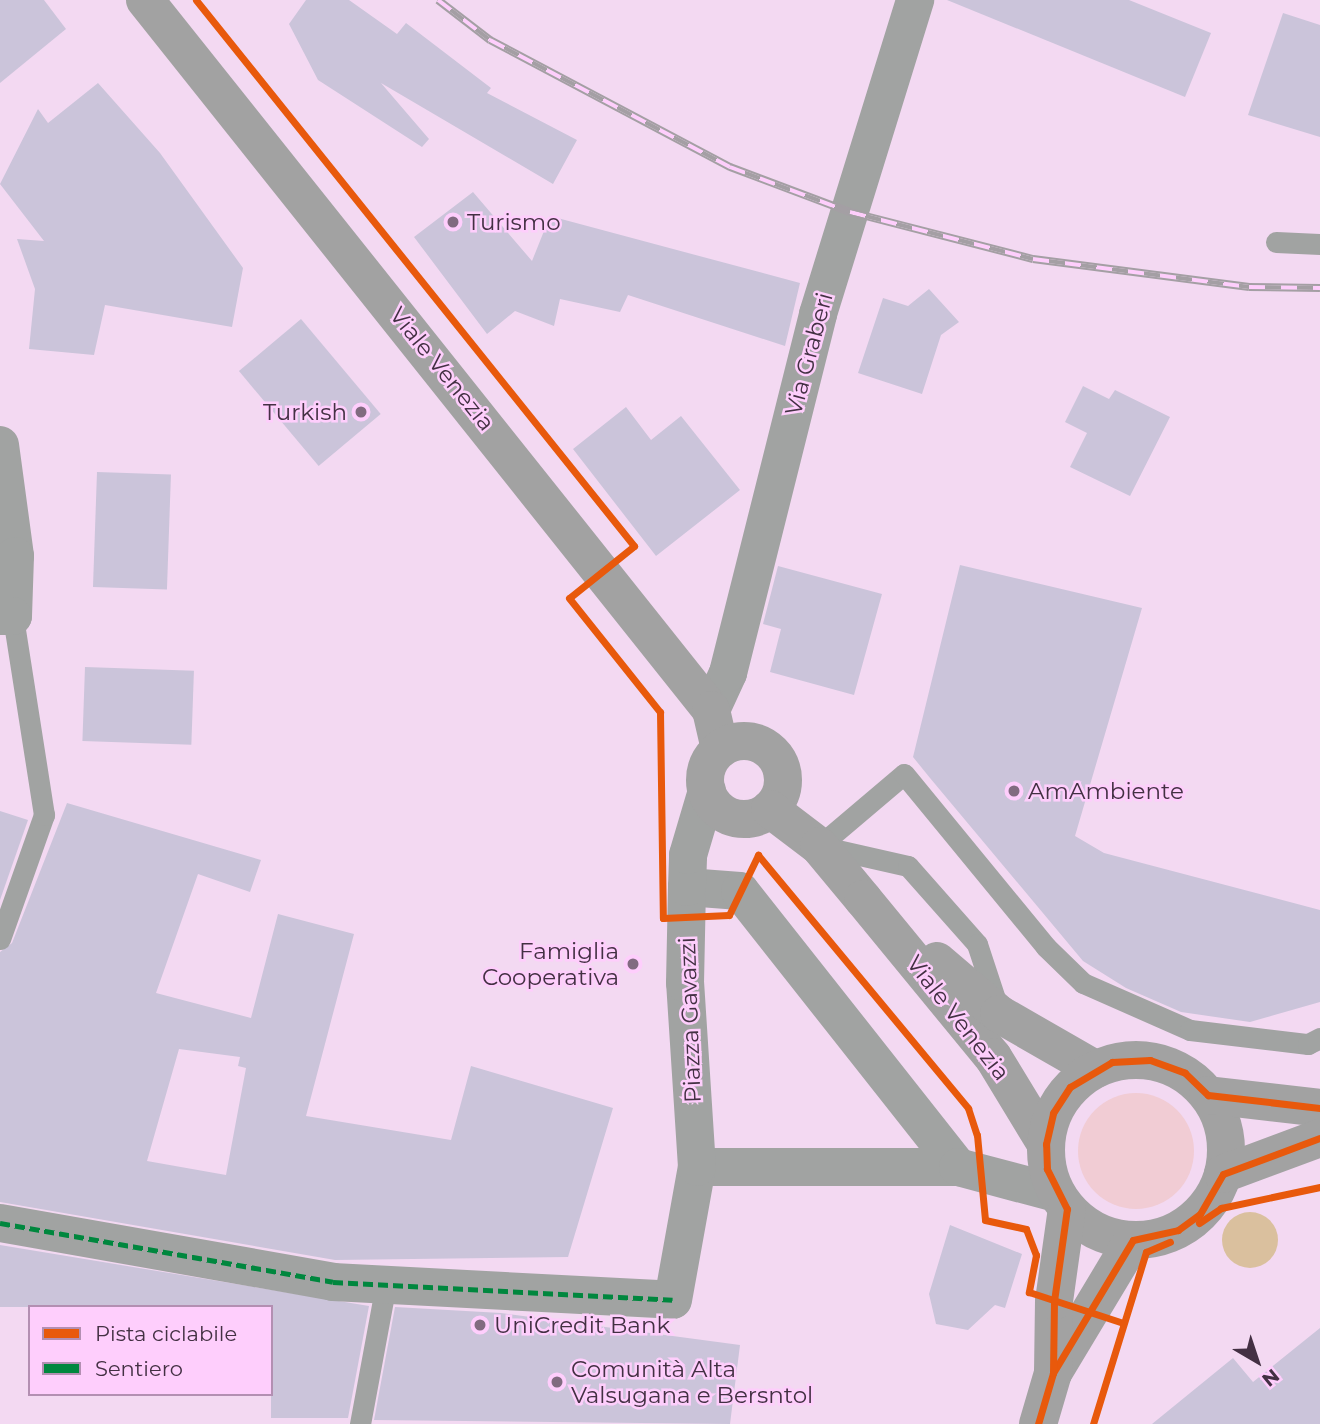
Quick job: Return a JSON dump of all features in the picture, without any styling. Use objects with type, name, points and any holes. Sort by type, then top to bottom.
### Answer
[{"type":"main road","name":"Viale Venezia","points":[[145,0],[710,710],[720,749]]},
{"type":"main road","points":[[745,741],[770,750],[783,786],[770,809],[733,818],[707,791],[708,768],[720,749],[745,741]]},
{"type":"main road","name":"Viale Venezia","points":[[770,809],[819,846],[863,898],[993,1057],[1046,1144]]},
{"type":"main road","name":"Viale Venezia","points":[[863,898],[999,1014],[1095,1069]]},
{"type":"main road","points":[[1053,1373],[1054,1301],[1062,1201],[1046,1144],[1053,1114],[1070,1087],[1095,1069],[1150,1060],[1185,1073],[1208,1095],[1227,1142],[1223,1174],[1200,1214],[1178,1230],[1133,1240],[1092,1229],[1062,1201]]},
{"type":"main road","points":[[1208,1095],[1320,1108]]},
{"type":"main road","points":[[1223,1174],[1320,1138]]},
{"type":"main road","points":[[1038,1424],[1053,1373],[1133,1240]]},
{"type":"street","name":"Via Graberi","points":[[710,710],[728,673],[818,314],[915,0]]},
{"type":"street","points":[[0,445],[15,556],[6,616]]},
{"type":"street","name":"Piazza Gavazzi","points":[[386,1284],[673,1300],[697,1167],[685,983],[687,887],[688,855],[707,791]]},
{"type":"street","points":[[687,887],[740,891],[958,1167]]},
{"type":"street","points":[[697,1167],[958,1167],[1062,1201]]},
{"type":"street","points":[[0,1223],[333,1282],[386,1284]]},
{"type":"lane","points":[[1276,242],[1320,244]]},
{"type":"lane","points":[[0,939],[44,815],[6,616]]},
{"type":"lane","points":[[819,846],[904,774],[1046,947],[1083,983],[1190,1030],[1308,1044],[1320,1038]]},
{"type":"lane","points":[[819,846],[908,866],[977,944],[999,1014]]},
{"type":"lane","points":[[359,1424],[386,1284]]},
{"type":"shaded area","points":[[1136,1093],[1158,1097],[1177,1110],[1190,1129],[1194,1151],[1190,1173],[1177,1192],[1158,1205],[1136,1209],[1114,1205],[1095,1192],[1082,1173],[1078,1151],[1082,1129],[1095,1110],[1114,1097]]},
{"type":"shaded area","points":[[1250,1212],[1261,1214],[1270,1220],[1276,1229],[1276,1251],[1270,1260],[1261,1266],[1250,1268],[1239,1266],[1230,1260],[1224,1251],[1222,1240],[1224,1229],[1230,1220],[1239,1214]]},
{"type":"building","points":[[0,0],[44,0],[66,29],[0,83]]},
{"type":"building","points":[[306,0],[349,0],[397,34],[406,23],[491,88],[487,93],[577,140],[553,184],[381,83],[429,139],[422,147],[318,80],[289,24]]},
{"type":"building","points":[[947,0],[1129,0],[1211,33],[1185,97]]},
{"type":"building","points":[[1283,13],[1320,25],[1320,137],[1248,115]]},
{"type":"building","points":[[98,83],[160,153],[243,268],[232,327],[105,305],[94,355],[29,349],[35,289],[17,239],[44,241],[0,184],[38,109],[48,123]]},
{"type":"building","points":[[473,192],[532,261],[550,216],[800,283],[785,346],[628,295],[620,312],[560,299],[554,326],[515,311],[487,334],[414,237]]},
{"type":"building","points":[[929,289],[959,322],[941,335],[922,394],[858,373],[883,298],[908,306]]},
{"type":"building","points":[[301,319],[381,414],[319,466],[239,371]]},
{"type":"building","points":[[1083,386],[1109,399],[1115,390],[1170,417],[1130,496],[1070,467],[1087,433],[1065,422]]},
{"type":"building","points":[[626,407],[651,440],[681,416],[740,490],[656,556],[573,449]]},
{"type":"building","points":[[97,472],[171,475],[167,590],[93,587]]},
{"type":"building","name":"AmAmbiente","points":[[960,565],[1142,608],[1075,836],[1104,853],[1320,910],[1320,1002],[1250,1022],[1181,1012],[1126,988],[1083,961],[930,778],[913,757]]},
{"type":"building","points":[[778,566],[882,594],[854,695],[770,672],[781,629],[763,624]]},
{"type":"building","points":[[85,667],[194,671],[191,745],[82,741]]},
{"type":"building","points":[[67,803],[261,860],[250,892],[198,874],[156,993],[251,1018],[278,914],[354,934],[306,1116],[451,1140],[471,1066],[613,1108],[568,1257],[335,1260],[0,1202],[0,952],[12,943]],"holes":[[[179,1049],[240,1057],[238,1066],[246,1068],[226,1175],[147,1161]]]},
{"type":"building","points":[[0,811],[28,820],[0,900]]},
{"type":"building","points":[[950,1225],[1022,1254],[1005,1308],[995,1305],[968,1330],[936,1324],[929,1294]]},
{"type":"building","points":[[0,1245],[369,1306],[348,1418],[271,1418],[273,1305],[0,1307]]},
{"type":"building","name":"Comunità Alta Valsugana e Bersntol","points":[[395,1307],[501,1313],[740,1345],[730,1424],[374,1420]]},
{"type":"building","points":[[1320,1328],[1320,1424],[1152,1424],[1233,1358],[1253,1382]]},
{"type":"railway","points":[[438,0],[490,40],[730,167],[850,212],[1033,259],[1249,287],[1320,288]]},
{"type":"marked path","points":[[0,1223],[333,1282],[673,1300]]},
{"type":"cycle path","points":[[196,0],[634,546],[569,598],[660,712],[663,918],[729,915],[758,855],[968,1108],[977,1135],[985,1220],[1026,1229],[1036,1255],[1029,1292],[1120,1322]]},
{"type":"cycle path","points":[[1038,1424],[1053,1373],[1054,1301],[1067,1209],[1047,1169],[1046,1144],[1053,1113],[1070,1087],[1112,1062],[1150,1060],[1185,1073],[1208,1095],[1320,1108]]},
{"type":"cycle path","points":[[1053,1373],[1133,1240],[1178,1230],[1200,1214],[1223,1174],[1320,1138]]},
{"type":"cycle path","points":[[1199,1223],[1221,1208],[1320,1187]]},
{"type":"cycle path","points":[[1093,1424],[1146,1252],[1170,1242]]},
{"type":"place","name":"Turismo","points":[[453,222]]},
{"type":"place","name":"Turkish","points":[[361,412]]},
{"type":"place","name":"AmAmbiente","points":[[1014,791]]},
{"type":"place","name":"Famiglia Cooperativa","points":[[633,964]]},
{"type":"place","name":"UniCredit Bank","points":[[480,1325]]},
{"type":"place","name":"Comunità Alta Valsugana e Bersntol","points":[[557,1382]]}]
